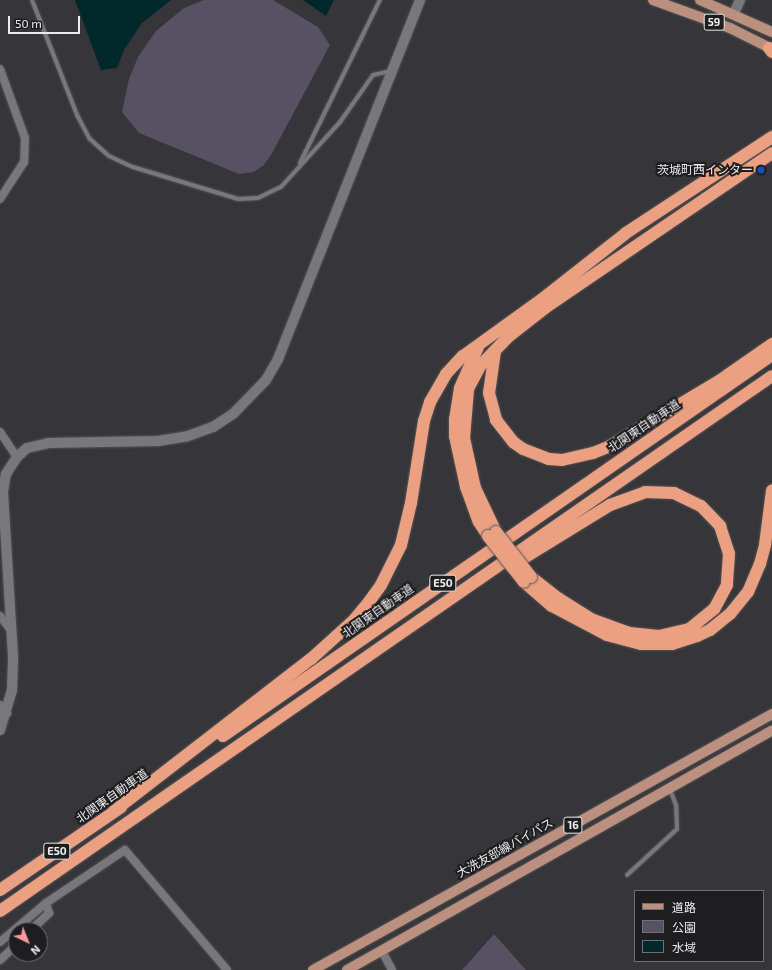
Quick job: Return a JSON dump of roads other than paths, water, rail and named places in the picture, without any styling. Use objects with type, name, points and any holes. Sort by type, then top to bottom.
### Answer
[{"type":"highway","points":[[758,146],[772,132]]},
{"type":"highway","points":[[114,811],[311,659],[353,621],[368,603],[381,586],[401,545],[411,503],[424,421],[430,402],[446,374],[463,356],[479,346],[626,233],[772,137]]},
{"type":"highway","points":[[492,534],[475,488],[466,453],[463,422],[468,389],[480,366],[508,337],[545,308],[772,153]]},
{"type":"highway","points":[[495,351],[489,393],[496,420],[513,442],[523,449],[535,455],[562,460],[593,453],[610,446],[719,381],[772,344]]},
{"type":"highway","points":[[479,346],[460,388],[455,419],[455,436],[466,487],[479,522],[492,534],[528,580],[552,606],[607,635],[641,644],[672,644],[710,630],[730,614],[748,592],[760,564],[765,545],[772,490]]},
{"type":"highway","name":"北関東自動車道","points":[[0,890],[772,355]]},
{"type":"highway","name":"E50","points":[[0,911],[772,376]]},
{"type":"highway","points":[[389,641],[610,505],[645,492],[674,493],[701,506],[720,526],[730,554],[727,585],[714,609],[689,629],[659,636],[629,633],[593,620],[528,580]]},
{"type":"main road","name":"59","points":[[653,0],[730,28],[771,50]]},
{"type":"main road","name":"59","points":[[700,0],[734,13],[772,32]]},
{"type":"main road","name":"大洗友部線バイパス","points":[[313,970],[772,714]]},
{"type":"main road","name":"16","points":[[347,970],[772,731]]},
{"type":"street","points":[[0,730],[7,713],[12,690],[11,630],[3,492],[6,474],[17,457],[27,448],[48,444],[158,441],[188,436],[212,427],[233,414],[266,380],[278,359],[420,0]]},
{"type":"street","points":[[734,13],[740,0]]},
{"type":"street","points":[[0,69],[25,138],[24,162],[0,199]]},
{"type":"street","points":[[0,432],[17,457]]},
{"type":"street","points":[[0,616],[11,630]]},
{"type":"street","points":[[0,705],[7,713]]},
{"type":"street","points":[[0,942],[46,904],[125,850],[227,970]]},
{"type":"street","points":[[39,922],[49,913],[46,904]]},
{"type":"street","points":[[382,951],[392,970]]},
{"type":"street","points":[[0,960],[8,952]]},
{"type":"lane","points":[[32,0],[77,115],[90,139],[109,156],[133,167],[238,199],[258,198],[281,187],[340,122],[373,75],[392,71]]},
{"type":"lane","points":[[298,167],[380,0]]},
{"type":"lane","points":[[628,875],[677,829],[676,805],[670,789]]},
{"type":"water","points":[[75,0],[171,0],[142,23],[124,50],[117,68],[101,70]]},
{"type":"water","points":[[303,0],[334,0],[326,16]]},
{"type":"place","name":"茨城町西インター","points":[[761,170]]}]
